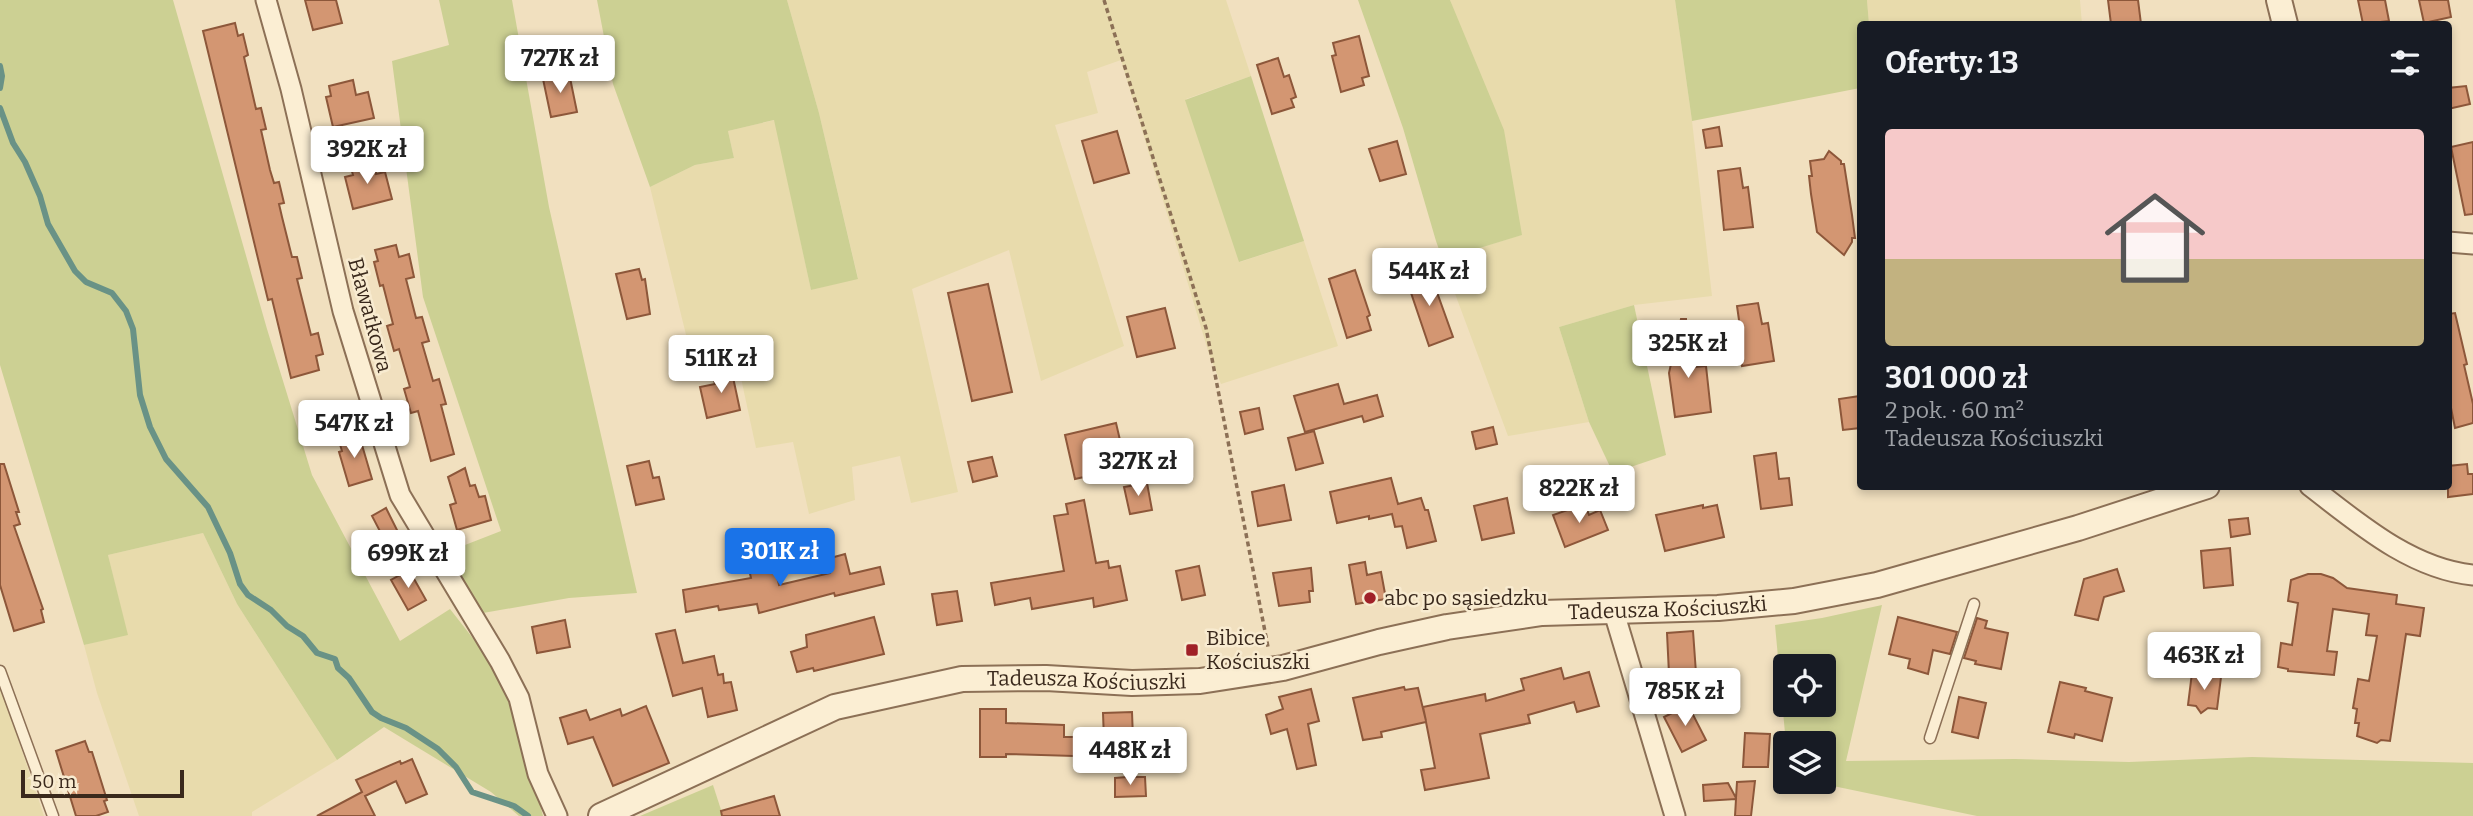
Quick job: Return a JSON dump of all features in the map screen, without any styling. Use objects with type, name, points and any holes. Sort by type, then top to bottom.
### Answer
[{"type":"street","name":"Bławatkowa","points":[[266,0],[291,89],[343,311],[400,495],[493,649],[519,698],[538,774],[557,816]]},
{"type":"street","points":[[2279,0],[2284,21]]},
{"type":"street","points":[[2452,242],[2473,244]]},
{"type":"street","name":"Tadeusza Kościuszki","points":[[601,816],[835,707],[962,679],[1046,678],[1184,682],[1242,676],[1456,625],[1542,613],[1718,608],[1794,601],[1877,585],[2078,528],[2195,490]]},
{"type":"street","points":[[2315,490],[2386,542],[2424,561],[2473,575]]},
{"type":"street","points":[[1613,609],[1675,816]]},
{"type":"lane","points":[[1930,738],[1974,604]]},
{"type":"lane","points":[[0,671],[53,816]]},
{"type":"path","points":[[1104,0],[1206,328],[1272,670]]},
{"type":"shaded area","points":[[787,0],[1226,0],[1251,76],[1186,99],[1240,262],[1304,241],[1338,346],[1221,384],[1209,354],[1121,60],[1087,72],[1098,113],[1055,125],[1124,346],[1041,381],[1009,250],[912,289],[958,492],[911,503],[900,456],[852,467],[855,500],[809,514],[793,442],[756,448],[732,336],[688,343],[650,187],[695,165],[734,158],[728,131],[775,120],[811,290],[858,278],[819,113]]},
{"type":"shaded area","points":[[1450,0],[1675,0],[1712,296],[1634,305],[1559,327],[1589,422],[1508,436],[1454,291],[1481,281],[1470,251],[1521,235],[1514,194]]},
{"type":"shaded area","points":[[1867,0],[2080,0],[2082,21],[1869,21]]},
{"type":"shaded area","points":[[203,533],[237,604],[337,760],[252,812],[252,816],[139,816],[97,693],[84,645],[127,634],[108,555]]},
{"type":"shaded area","points":[[0,686],[36,792],[44,816],[0,816]]},
{"type":"green space","points":[[0,0],[173,0],[267,329],[312,475],[400,641],[450,609],[497,669],[517,717],[543,816],[519,816],[491,792],[384,727],[337,760],[237,604],[203,533],[108,555],[128,635],[84,645],[0,365]]},
{"type":"green space","points":[[439,0],[512,0],[549,207],[637,593],[569,598],[483,613],[447,552],[501,531],[423,297],[392,61],[449,45]]},
{"type":"green space","points":[[597,0],[787,0],[819,113],[858,279],[811,290],[774,120],[728,131],[734,158],[695,165],[650,187],[613,84]]},
{"type":"green space","points":[[1358,0],[1450,0],[1504,130],[1522,235],[1470,251],[1482,281],[1454,291],[1436,241],[1403,128]]},
{"type":"green space","points":[[1675,0],[1867,0],[1869,21],[1857,21],[1857,89],[1692,121]]},
{"type":"green space","points":[[1251,76],[1304,241],[1239,262],[1185,100]]},
{"type":"green space","points":[[1634,305],[1666,455],[1613,473],[1589,422],[1559,327]]},
{"type":"green space","points":[[1882,605],[1846,761],[2015,759],[2129,762],[2252,757],[2473,763],[2473,816],[1977,816],[1836,787],[1836,731],[1785,731],[1784,717],[1836,717],[1836,654],[1778,654],[1775,625]]},
{"type":"green space","points":[[713,785],[723,816],[640,816]]},
{"type":"building","points":[[305,0],[336,0],[342,23],[313,30]]},
{"type":"building","points":[[2108,0],[2138,0],[2141,21],[2111,21]]},
{"type":"building","points":[[2358,0],[2385,0],[2389,21],[2362,21]]},
{"type":"building","points":[[2419,0],[2448,0],[2451,17],[2424,21]]},
{"type":"building","points":[[235,23],[238,36],[243,34],[248,55],[244,57],[256,109],[261,108],[266,129],[261,130],[270,170],[274,183],[279,182],[284,203],[279,204],[292,257],[297,257],[302,278],[297,279],[311,335],[318,333],[323,354],[316,356],[319,370],[291,378],[272,299],[268,300],[203,31]]},
{"type":"building","points":[[1359,36],[1369,76],[1362,78],[1364,85],[1341,92],[1332,56],[1336,55],[1333,43]]},
{"type":"building","points":[[1278,58],[1284,77],[1289,75],[1296,97],[1291,99],[1294,107],[1272,114],[1257,65]]},
{"type":"building","points":[[569,73],[577,112],[551,117],[543,79]]},
{"type":"building","points":[[353,80],[356,95],[368,92],[374,118],[333,127],[326,97],[331,96],[329,86]]},
{"type":"building","points":[[2466,86],[2470,104],[2452,108],[2452,88]]},
{"type":"building","points":[[1719,127],[1722,146],[1706,148],[1703,130]]},
{"type":"building","points":[[1117,131],[1129,173],[1094,183],[1082,141]]},
{"type":"building","points":[[1397,141],[1406,174],[1380,181],[1369,149]]},
{"type":"building","points":[[2473,142],[2473,214],[2465,215],[2452,147]]},
{"type":"building","points":[[1829,151],[1844,164],[1852,215],[1855,238],[1852,238],[1844,255],[1817,232],[1811,194],[1810,161],[1824,159]]},
{"type":"building","points":[[374,162],[376,174],[385,172],[392,199],[353,209],[345,177],[353,175],[351,168]]},
{"type":"building","points":[[1740,168],[1743,188],[1748,187],[1753,227],[1724,230],[1718,171]]},
{"type":"building","points":[[396,245],[399,257],[409,254],[414,277],[406,279],[416,318],[422,317],[429,341],[422,343],[433,381],[439,379],[446,404],[441,405],[454,454],[431,461],[418,411],[411,413],[404,389],[410,387],[399,349],[394,351],[387,326],[393,324],[374,262],[378,261],[375,250]]},
{"type":"building","points":[[639,269],[642,280],[645,279],[650,314],[627,319],[616,274]]},
{"type":"building","points":[[1355,270],[1370,315],[1367,317],[1371,330],[1347,338],[1329,279]]},
{"type":"building","points":[[1429,270],[1453,337],[1429,346],[1406,278]]},
{"type":"building","points":[[988,284],[1012,392],[972,401],[948,293]]},
{"type":"building","points":[[1758,303],[1762,324],[1768,323],[1774,361],[1742,366],[1736,327],[1740,327],[1737,306]]},
{"type":"building","points":[[1165,308],[1175,348],[1137,357],[1127,317]]},
{"type":"building","points":[[2452,313],[2455,313],[2467,364],[2464,365],[2473,404],[2473,423],[2455,428],[2452,413]]},
{"type":"building","points":[[1681,319],[1686,319],[1688,355],[1695,354],[1696,367],[1706,366],[1711,412],[1675,417],[1669,373]]},
{"type":"building","points":[[731,368],[740,410],[707,418],[700,387],[715,384],[712,372]]},
{"type":"building","points":[[1338,384],[1344,404],[1377,395],[1383,416],[1364,422],[1362,416],[1305,432],[1294,396]]},
{"type":"building","points":[[1857,396],[1857,428],[1843,430],[1839,399]]},
{"type":"building","points":[[1259,408],[1263,429],[1245,434],[1240,412]]},
{"type":"building","points":[[1116,423],[1123,453],[1090,461],[1093,475],[1075,479],[1065,435]]},
{"type":"building","points":[[1493,427],[1497,444],[1476,449],[1472,432]]},
{"type":"building","points":[[1314,431],[1323,463],[1296,470],[1288,438]]},
{"type":"building","points":[[355,433],[359,446],[362,445],[372,479],[349,486],[339,452],[342,451],[338,438]]},
{"type":"building","points":[[1776,453],[1779,479],[1789,478],[1792,505],[1761,509],[1754,456]]},
{"type":"building","points":[[992,457],[997,476],[973,482],[968,462]]},
{"type":"building","points":[[649,461],[653,478],[659,477],[664,499],[636,505],[627,466]]},
{"type":"building","points":[[0,464],[4,464],[19,512],[16,512],[20,524],[14,526],[43,609],[44,622],[14,631],[0,585]]},
{"type":"building","points":[[2467,464],[2468,474],[2473,474],[2473,494],[2448,497],[2448,490],[2452,490],[2452,466]]},
{"type":"building","points":[[465,468],[470,486],[475,485],[479,497],[485,496],[491,520],[457,530],[450,505],[456,503],[448,477]]},
{"type":"building","points":[[1391,478],[1398,504],[1421,498],[1425,510],[1428,510],[1436,541],[1407,548],[1402,526],[1395,527],[1392,514],[1337,523],[1330,492]]},
{"type":"building","points":[[1147,483],[1152,510],[1130,514],[1124,487]]},
{"type":"building","points":[[1284,485],[1291,520],[1258,526],[1252,492]]},
{"type":"building","points":[[1507,498],[1514,533],[1482,540],[1474,506]]},
{"type":"building","points":[[1084,500],[1096,563],[1108,561],[1109,568],[1120,566],[1127,600],[1094,607],[1093,598],[1032,609],[1030,598],[995,605],[991,583],[1064,571],[1054,516],[1068,514],[1066,504]]},
{"type":"building","points":[[1585,504],[1589,515],[1600,510],[1608,530],[1565,547],[1553,515]]},
{"type":"building","points":[[1703,505],[1703,508],[1717,505],[1724,537],[1665,551],[1656,515]]},
{"type":"building","points":[[386,508],[398,532],[384,539],[372,516]]},
{"type":"building","points":[[2248,518],[2250,534],[2231,537],[2229,520]]},
{"type":"building","points":[[2230,548],[2233,585],[2204,588],[2201,551]]},
{"type":"building","points":[[845,554],[850,574],[880,567],[884,584],[835,596],[834,593],[759,613],[757,604],[719,610],[718,606],[686,612],[683,590],[751,578],[748,565],[773,559],[779,585],[830,573],[827,559]]},
{"type":"building","points":[[1365,562],[1367,575],[1381,572],[1386,599],[1356,604],[1349,565]]},
{"type":"building","points":[[1199,566],[1205,595],[1182,600],[1176,571]]},
{"type":"building","points":[[1311,568],[1313,591],[1309,591],[1310,602],[1279,606],[1273,573]]},
{"type":"building","points":[[2117,569],[2124,591],[2104,597],[2098,620],[2075,615],[2084,579]]},
{"type":"building","points":[[409,570],[426,600],[408,610],[391,580]]},
{"type":"building","points":[[2308,574],[2333,578],[2347,588],[2397,595],[2396,604],[2424,608],[2420,636],[2406,634],[2390,741],[2381,740],[2377,743],[2357,736],[2357,709],[2353,708],[2358,679],[2369,681],[2377,636],[2366,635],[2369,614],[2333,609],[2327,651],[2337,652],[2334,675],[2288,671],[2278,667],[2281,643],[2292,645],[2298,603],[2288,601],[2291,580]]},
{"type":"building","points":[[957,591],[962,621],[937,625],[932,594]]},
{"type":"building","points":[[874,617],[884,654],[814,671],[813,668],[797,672],[791,652],[807,647],[806,635]]},
{"type":"building","points":[[1898,617],[1957,632],[1950,654],[1933,650],[1928,674],[1908,668],[1910,659],[1889,654]]},
{"type":"building","points":[[1977,618],[1987,621],[1985,628],[2008,633],[2001,669],[1975,664],[1976,661],[1964,658]]},
{"type":"building","points":[[565,620],[570,647],[537,653],[532,627]]},
{"type":"building","points":[[675,630],[683,663],[714,656],[718,675],[723,674],[724,683],[731,682],[737,710],[708,717],[702,688],[673,696],[656,634]]},
{"type":"building","points":[[1693,631],[1696,673],[1669,674],[1667,633]]},
{"type":"building","points":[[1561,668],[1564,679],[1589,672],[1599,706],[1577,712],[1574,702],[1528,715],[1530,723],[1480,734],[1489,778],[1425,790],[1421,770],[1435,768],[1426,722],[1381,732],[1382,737],[1363,740],[1353,698],[1404,687],[1405,690],[1418,688],[1426,721],[1423,707],[1485,694],[1486,701],[1524,690],[1521,679]]},
{"type":"building","points":[[2192,673],[2221,677],[2217,709],[2208,708],[2201,713],[2196,706],[2188,705]]},
{"type":"building","points":[[2060,682],[2112,698],[2102,741],[2075,734],[2074,738],[2048,732]]},
{"type":"building","points":[[1311,689],[1319,721],[1308,724],[1316,765],[1297,769],[1287,729],[1271,734],[1266,715],[1283,709],[1279,697]]},
{"type":"building","points":[[1959,697],[1986,703],[1978,738],[1952,732]]},
{"type":"building","points":[[1688,705],[1706,740],[1682,752],[1664,717]]},
{"type":"building","points":[[646,706],[669,763],[613,786],[593,737],[568,744],[560,718],[586,710],[590,720],[620,709],[622,716]]},
{"type":"building","points":[[980,709],[1006,709],[1006,723],[1064,725],[1064,737],[1075,737],[1074,756],[1006,754],[1006,757],[980,757]]},
{"type":"building","points":[[1132,712],[1133,739],[1104,740],[1103,713]]},
{"type":"building","points":[[1745,733],[1770,734],[1768,767],[1743,767]]},
{"type":"building","points":[[85,741],[89,752],[92,752],[107,800],[104,801],[108,812],[96,816],[76,816],[56,751]]},
{"type":"building","points":[[412,759],[427,794],[406,803],[396,781],[365,796],[375,816],[317,816],[362,792],[356,780],[400,761],[401,764]]},
{"type":"building","points":[[1145,777],[1146,796],[1115,797],[1115,778]]},
{"type":"building","points":[[1755,781],[1751,816],[1735,816],[1736,799],[1704,801],[1703,785],[1728,783],[1736,798],[1737,782]]},
{"type":"building","points":[[774,796],[780,816],[722,816],[721,811]]},
{"type":"waterway","points":[[0,66],[0,88]]},
{"type":"waterway","points":[[0,108],[13,143],[40,196],[48,224],[75,271],[86,282],[112,293],[126,311],[133,329],[140,395],[150,427],[166,459],[208,507],[230,553],[240,584],[248,595],[303,636],[317,653],[335,659],[338,668],[349,678],[372,712],[406,728],[438,749],[456,767],[472,792],[514,806],[528,816]]},
{"type":"place","name":"abc po sąsiedzku","points":[[1370,598]]},
{"type":"place","name":"Bibice Kościuszki","points":[[1192,650]]}]
